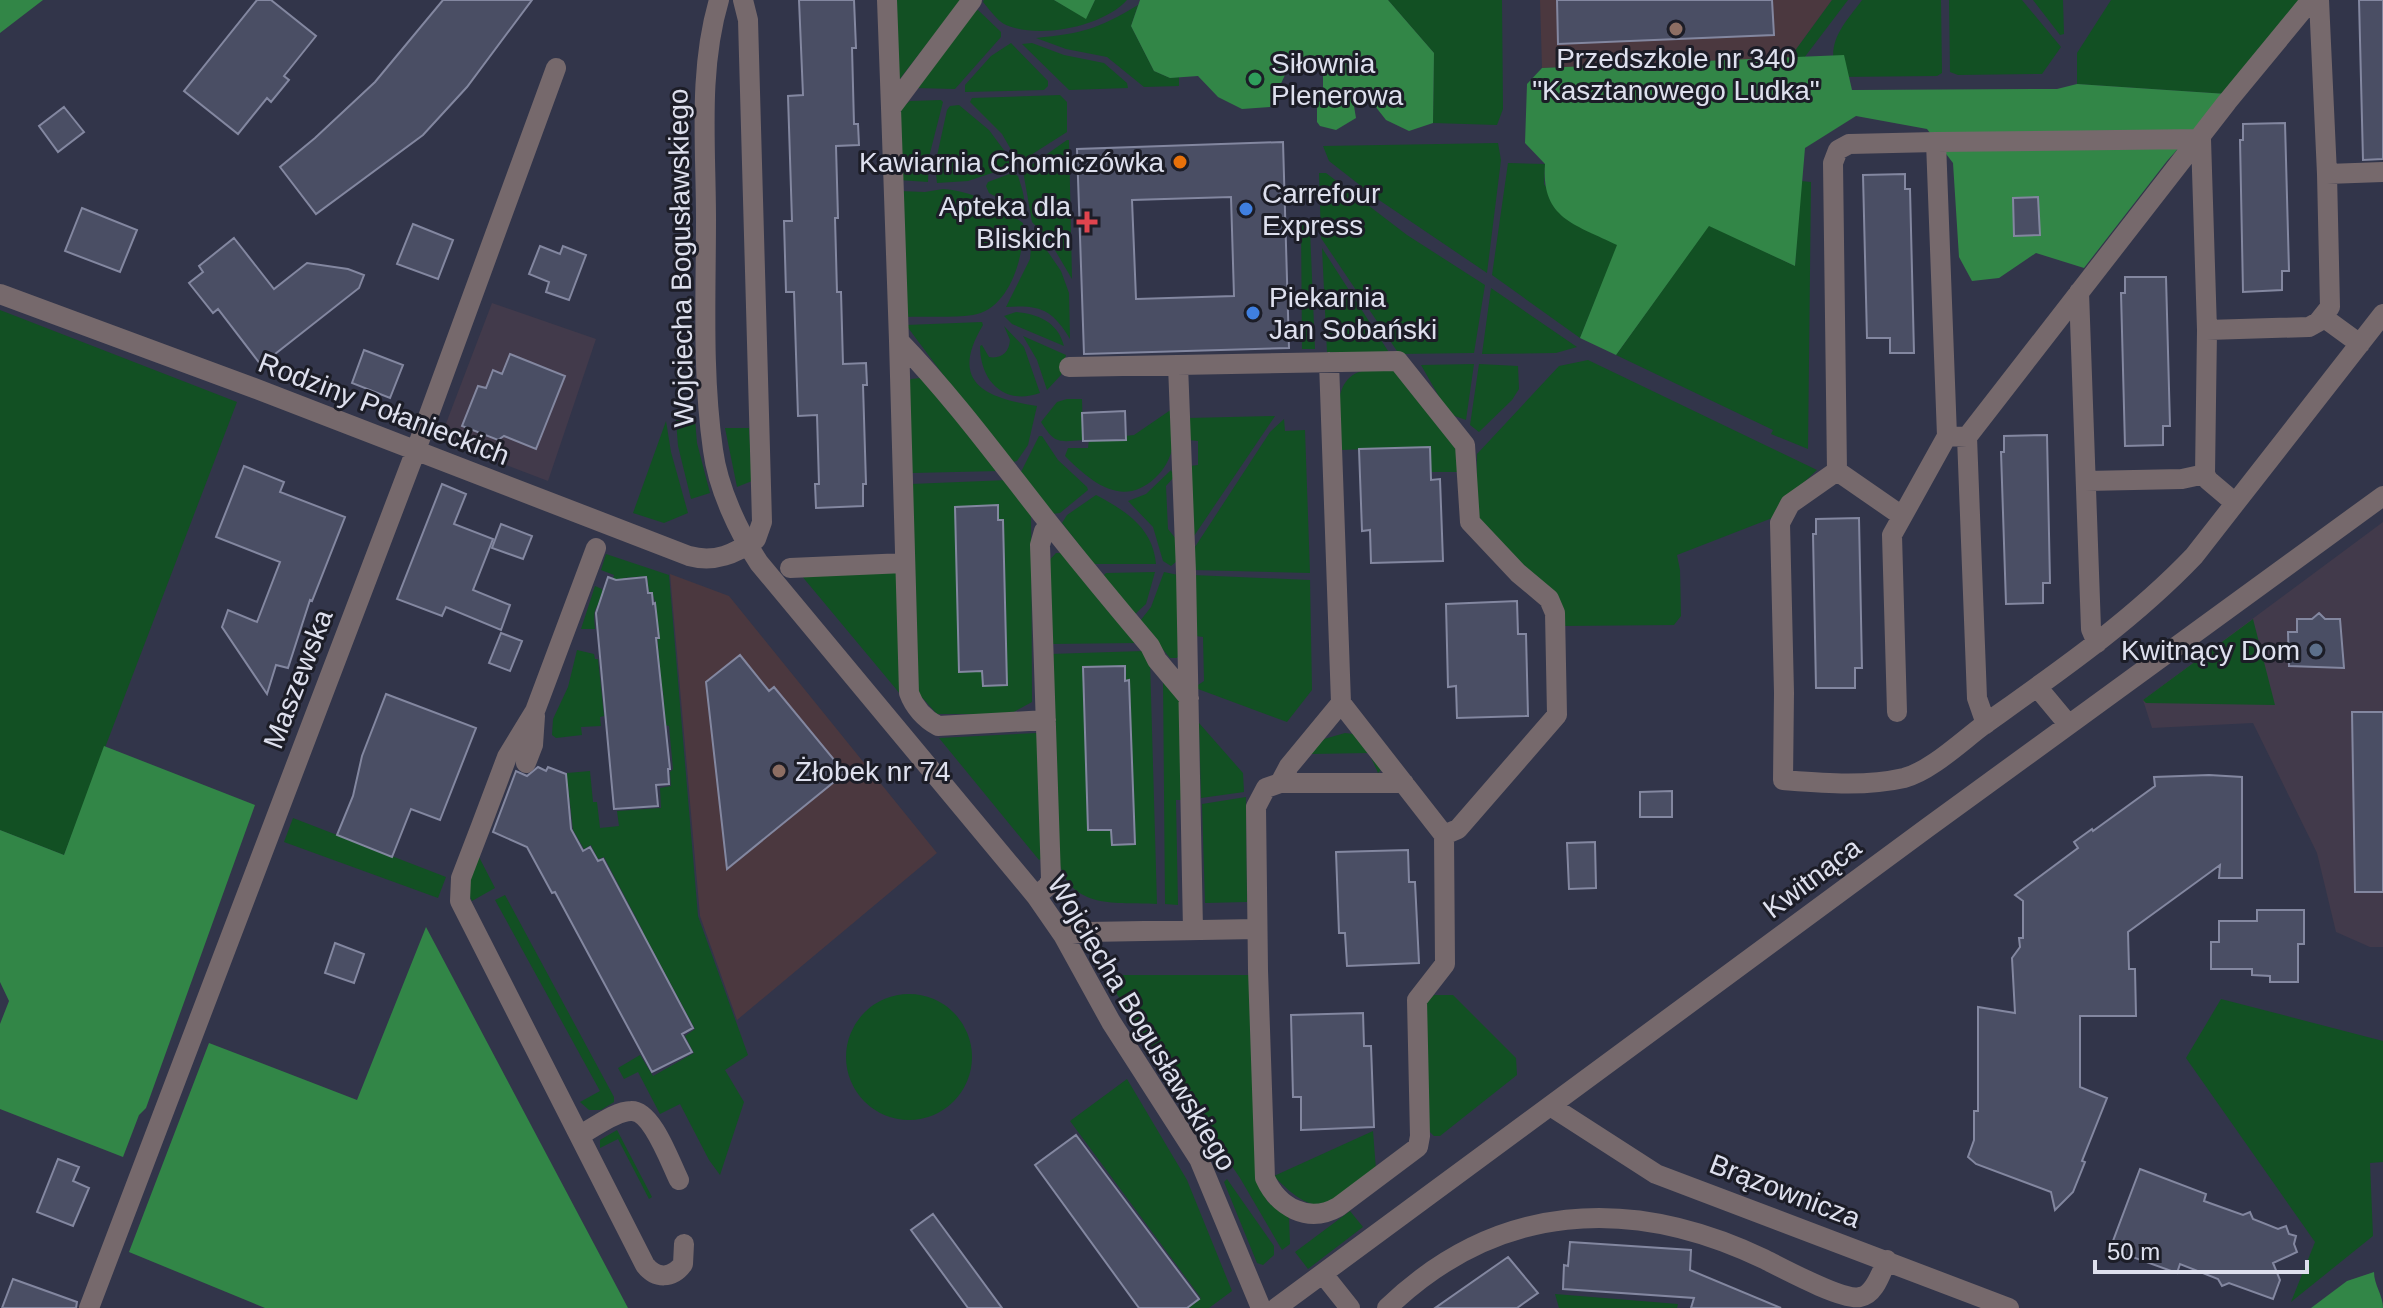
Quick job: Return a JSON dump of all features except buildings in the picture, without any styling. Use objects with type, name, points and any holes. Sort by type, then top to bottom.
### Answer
[{"type":"street","name":"Wojciecha Bogusławskiego","points":[[719,0],[705,64],[706,363],[713,453],[727,498],[747,545],[789,601],[1036,896],[1063,935],[1111,1022],[1199,1159],[1261,1308]]},
{"type":"street","points":[[743,0],[748,20],[750,67],[762,522],[756,539],[747,545]]},
{"type":"street","points":[[887,0],[909,693],[921,712],[938,726],[1046,720]]},
{"type":"street","points":[[891,108],[972,0]]},
{"type":"street","points":[[1897,712],[1892,535],[1902,516],[1957,437],[2079,292],[2311,0]]},
{"type":"street","points":[[2207,330],[2309,327],[2323,317],[2330,307],[2319,0]]},
{"type":"street","name":"Maszewska","points":[[89,1308],[416,450],[556,68]]},
{"type":"street","points":[[1837,471],[1833,163],[1838,150],[1849,144],[2201,139]]},
{"type":"street","points":[[2201,139],[2207,330],[2205,474],[2234,502]]},
{"type":"street","points":[[1936,142],[1977,698],[1986,724]]},
{"type":"street","points":[[2327,174],[2383,172]]},
{"type":"street","points":[[2079,292],[2091,629],[2097,643]]},
{"type":"street","name":"Rodziny Połanieckich","points":[[0,294],[689,556],[712,560],[747,545]]},
{"type":"street","points":[[1837,471],[1790,504],[1780,523],[1783,780],[1838,783],[1906,777],[1933,762],[2097,643],[2162,589],[2194,556],[2383,314]]},
{"type":"street","points":[[2323,317],[2360,344]]},
{"type":"street","points":[[899,341],[1012,473],[1189,698]]},
{"type":"street","points":[[1069,367],[1398,361],[1465,445],[1470,522],[1518,573],[1549,599],[1555,613],[1557,715],[1466,822],[1444,835]]},
{"type":"street","points":[[1329,362],[1341,703],[1404,783],[1444,835],[1445,964],[1417,1000],[1418,1147],[1342,1204],[1328,1212],[1312,1214],[1290,1208],[1275,1195],[1265,1178],[1256,807],[1266,788],[1280,783],[1404,783]]},
{"type":"street","points":[[1178,365],[1193,930]]},
{"type":"street","points":[[1837,471],[1902,516]]},
{"type":"street","points":[[2086,481],[2182,479],[2205,474]]},
{"type":"street","name":"Kwitnąca","points":[[1276,1308],[2068,724],[2383,496]]},
{"type":"street","points":[[1036,896],[1051,879],[1040,545],[1044,531],[1050,525]]},
{"type":"street","points":[[596,548],[535,711],[507,757],[461,878],[460,901],[647,1268],[659,1275],[678,1271],[685,1259],[684,1244]]},
{"type":"street","points":[[790,568],[905,563]]},
{"type":"street","points":[[2038,688],[2068,724]]},
{"type":"street","points":[[1280,783],[1289,766],[1341,703]]},
{"type":"street","points":[[526,763],[533,745],[535,711]]},
{"type":"street","points":[[898,729],[921,712]]},
{"type":"street","points":[[1063,935],[1257,929]]},
{"type":"street","name":"Brązownicza","points":[[1552,1107],[1656,1174],[2009,1308]]},
{"type":"street","points":[[580,1135],[626,1111],[640,1113],[650,1122],[679,1180]]},
{"type":"street","points":[[1387,1308],[1422,1278],[1471,1248],[1543,1222],[1576,1218],[1610,1217],[1688,1229],[1745,1250],[1854,1298],[1867,1295],[1875,1286],[1887,1260]]},
{"type":"street","points":[[1323,1274],[1350,1308]]},
{"type":"shaded area","name":"Przedszkole nr 340 \"Kasztanowego Ludka\"","points":[[1540,0],[1832,0],[1789,59],[1542,68]]},
{"type":"shaded area","points":[[492,303],[596,339],[548,481],[446,442],[442,434]]},
{"type":"shaded area","points":[[2383,522],[2383,947],[2370,947],[2336,932],[2317,853],[2253,723],[2152,728],[2143,700]]},
{"type":"shaded area","name":"Żłobek nr 74","points":[[670,574],[729,596],[937,853],[737,1020],[700,916]]},
{"type":"green space","points":[[0,0],[43,0],[0,33]]},
{"type":"green space","points":[[895,0],[961,0],[899,80]]},
{"type":"green space","points":[[984,0],[1054,0],[1086,18],[1095,0],[1127,0],[1086,24],[1034,31],[1004,24],[990,11]]},
{"type":"green space","points":[[1054,0],[1095,0],[1086,19]]},
{"type":"green space","points":[[1140,0],[1388,0],[1434,53],[1433,123],[1409,131],[1386,120],[1364,92],[1353,100],[1356,118],[1336,130],[1320,126],[1317,122],[1317,102],[1323,101],[1323,61],[1292,60],[1270,107],[1242,109],[1218,97],[1198,76],[1170,78],[1154,71],[1131,26]]},
{"type":"green space","points":[[1388,0],[1502,0],[1503,109],[1497,125],[1433,123],[1434,53]]},
{"type":"green space","points":[[1832,0],[1848,0],[1804,58],[1789,59]]},
{"type":"green space","points":[[1862,0],[1941,0],[1942,73],[1937,76],[1838,77],[1834,65],[1834,45],[1842,27]]},
{"type":"green space","points":[[1949,0],[2022,0],[2061,47],[2042,74],[1958,75],[1950,72]]},
{"type":"green space","points":[[2033,0],[2063,0],[2064,34],[2060,35]]},
{"type":"green space","points":[[2111,0],[2299,0],[2227,94],[2077,84],[2077,53]]},
{"type":"green space","points":[[1138,5],[1131,26],[1154,71],[1170,78],[1179,77],[1179,86],[1144,87],[1107,57],[1066,49],[1036,38],[1089,29]]},
{"type":"green space","points":[[978,10],[1001,32],[1001,37],[955,89],[915,88],[974,11]]},
{"type":"green space","points":[[1011,43],[1048,81],[1048,86],[1044,90],[965,92],[965,85],[991,56]]},
{"type":"green space","points":[[1032,43],[1064,55],[1104,63],[1127,83],[1128,88],[1069,90],[1022,44]]},
{"type":"green space","points":[[1844,55],[1852,90],[2057,89],[2077,84],[2227,94],[2167,161],[2084,268],[2036,253],[1999,278],[1972,281],[1959,257],[1953,163],[1927,129],[1856,116],[1805,148],[1795,266],[1709,226],[1616,355],[1580,338],[1617,245],[1575,225],[1555,208],[1545,182],[1545,164],[1525,143],[1527,84],[1542,68]]},
{"type":"green space","points":[[1060,95],[1067,102],[1067,132],[1023,160],[1017,160],[1002,134],[970,102],[972,98]]},
{"type":"green space","points":[[941,100],[929,157],[928,182],[899,180],[901,108],[910,101]]},
{"type":"green space","points":[[959,105],[989,130],[1012,161],[1010,167],[968,181],[937,183],[935,165],[947,110],[950,106]]},
{"type":"green space","points":[[1067,140],[1072,279],[1049,240],[1032,222],[1023,171]]},
{"type":"green space","points":[[1498,143],[1501,160],[1487,273],[1379,200],[1329,161],[1323,146]]},
{"type":"green space","points":[[1508,163],[1545,164],[1544,184],[1569,221],[1618,245],[1580,338],[1492,275]]},
{"type":"green space","points":[[1012,173],[1018,176],[1022,189],[1022,211],[989,193],[986,186],[988,182]]},
{"type":"green space","points":[[1319,173],[1326,173],[1407,235],[1485,285],[1474,353],[1399,354],[1321,238]]},
{"type":"green space","points":[[1801,181],[1811,182],[1808,449],[1771,434],[1773,430],[1616,355],[1709,225],[1795,266]]},
{"type":"green space","points":[[943,189],[975,196],[1023,223],[1018,265],[1006,292],[986,311],[965,316],[905,317],[899,191]]},
{"type":"green space","points":[[1301,220],[1310,230],[1315,349],[1302,349]]},
{"type":"green space","points":[[1037,236],[1061,271],[1069,293],[1070,339],[1057,321],[1044,311],[1006,307],[1030,259],[1032,237]]},
{"type":"green space","points":[[1322,248],[1390,354],[1327,352]]},
{"type":"green space","points":[[1491,288],[1577,347],[1556,353],[1482,354]]},
{"type":"green space","points":[[0,310],[237,402],[64,855],[0,830]]},
{"type":"green space","points":[[1016,312],[1032,315],[1052,325],[1064,346],[1012,324],[1004,316]]},
{"type":"green space","points":[[982,322],[973,345],[971,374],[988,392],[1037,406],[1028,445],[1017,461],[1009,463],[906,325]]},
{"type":"green space","points":[[1004,326],[1024,347],[1040,393],[1015,396],[1005,393],[996,387],[984,370],[980,346],[989,357],[1004,354],[1010,340]]},
{"type":"green space","points":[[1023,336],[1066,355],[1061,375],[1047,390],[1037,360]]},
{"type":"green space","points":[[1588,360],[1817,470],[1777,508],[1780,515],[1677,555],[1681,616],[1674,625],[1563,626],[1561,602],[1476,520],[1477,454],[1559,366]]},
{"type":"green space","points":[[1474,364],[1466,420],[1449,414],[1421,365]]},
{"type":"green space","points":[[1479,364],[1518,366],[1519,389],[1479,432],[1470,425]]},
{"type":"green space","points":[[1393,369],[1458,446],[1460,472],[1431,472],[1430,447],[1340,450],[1338,416],[1345,384],[1362,371]]},
{"type":"green space","points":[[921,378],[999,471],[912,473],[907,383],[911,379]]},
{"type":"green space","points":[[1082,399],[1083,440],[1058,440],[1041,422],[1057,402]]},
{"type":"green space","points":[[1172,409],[1174,442],[1170,455],[1164,468],[1143,487],[1131,491],[1107,488],[1065,456],[1068,448],[1088,448],[1089,440],[1134,435]]},
{"type":"green space","points":[[1275,416],[1192,539],[1190,466],[1198,465],[1198,441],[1188,440],[1188,418]]},
{"type":"green space","points":[[695,419],[697,443],[710,493],[691,499],[678,446],[676,420]]},
{"type":"green space","points":[[1284,419],[1285,431],[1305,430],[1310,573],[1193,570],[1193,550],[1270,432]]},
{"type":"green space","points":[[666,421],[688,513],[664,523],[633,513]]},
{"type":"green space","points":[[725,428],[749,428],[752,481],[737,487]]},
{"type":"green space","points":[[1039,436],[1088,490],[1060,513],[1052,514],[1021,472]]},
{"type":"green space","points":[[1171,470],[1174,477],[1166,486],[1168,529],[1176,539],[1177,561],[1171,566],[1163,561],[1153,527],[1128,501],[1146,494]]},
{"type":"green space","points":[[1008,480],[1031,509],[1032,702],[1010,714],[937,714],[918,693],[911,484]]},
{"type":"green space","points":[[1096,495],[1118,507],[1144,531],[1154,551],[1156,564],[1094,564],[1062,523],[1067,515]]},
{"type":"green space","points":[[1056,553],[1061,553],[1138,643],[1049,644],[1046,564]]},
{"type":"green space","points":[[606,554],[669,575],[698,916],[748,1055],[725,1070],[744,1102],[720,1175],[680,1104],[660,1114],[638,1072],[624,1079],[618,1068],[640,1055],[653,1076],[694,1053],[685,1036],[695,1029],[650,945],[647,946],[640,933],[643,931],[604,857],[598,859],[591,845],[584,849],[573,830],[568,786],[563,783],[567,773],[590,771],[593,802],[597,802],[600,828],[619,826],[617,811],[661,808],[660,788],[671,786],[670,772],[673,769],[669,726],[665,725],[663,691],[658,690],[657,675],[660,674],[655,601],[652,592],[649,592],[647,576],[623,578],[623,585],[611,587],[614,575],[601,570]]},
{"type":"green space","points":[[898,572],[901,695],[801,575]]},
{"type":"green space","points":[[1155,572],[1146,604],[1133,616],[1103,576],[1106,573]]},
{"type":"green space","points":[[1164,572],[1178,575],[1180,653],[1177,658],[1170,658],[1140,621],[1151,607]]},
{"type":"green space","points":[[1193,575],[1310,580],[1312,690],[1287,722],[1198,689],[1204,681],[1203,637],[1196,636]]},
{"type":"green space","points":[[595,586],[602,589],[603,600],[595,610],[595,629],[581,629]]},
{"type":"green space","points":[[2253,619],[2275,705],[2146,703],[2143,700]]},
{"type":"green space","points":[[577,650],[594,654],[598,659],[604,716],[600,717],[601,726],[581,727],[582,735],[556,738],[552,735],[553,719],[568,687]]},
{"type":"green space","points":[[1143,651],[1150,661],[1157,904],[1111,902],[1084,896],[1065,877],[1059,861],[1050,654]]},
{"type":"green space","points":[[1163,677],[1180,699],[1183,800],[1176,800],[1178,905],[1165,904]]},
{"type":"green space","points":[[1199,723],[1243,773],[1244,792],[1201,798]]},
{"type":"green space","points":[[1037,733],[1042,858],[1039,860],[939,738]]},
{"type":"green space","points":[[1345,733],[1354,734],[1382,769],[1378,773],[1369,753],[1311,754],[1324,739]]},
{"type":"green space","points":[[104,746],[255,805],[146,1108],[139,1115],[123,1157],[0,1109],[0,1024],[9,1001],[0,982],[0,830],[64,855]]},
{"type":"green space","points":[[1246,797],[1247,902],[1205,903],[1202,804]]},
{"type":"green space","points":[[293,818],[446,877],[438,898],[284,842]]},
{"type":"green space","points":[[478,855],[495,888],[472,901],[469,883]]},
{"type":"green space","points":[[505,895],[614,1097],[614,1102],[601,1110],[589,1110],[580,1102],[600,1091],[495,900]]},
{"type":"green space","points":[[426,927],[628,1308],[265,1308],[129,1252],[209,1043],[357,1100]]},
{"type":"green space","points":[[1104,975],[1251,975],[1256,1180],[1268,1202],[1289,1218],[1290,1244],[1282,1250],[1240,1178]]},
{"type":"green space","points":[[909,994],[933,998],[954,1012],[968,1033],[972,1057],[968,1081],[954,1102],[933,1116],[909,1120],[885,1116],[864,1102],[850,1081],[846,1057],[850,1033],[864,1012],[885,998]]},
{"type":"green space","points":[[1434,995],[1453,995],[1516,1058],[1517,1075],[1440,1136],[1434,1136],[1429,1131],[1425,1004]]},
{"type":"green space","points":[[2221,999],[2383,1041],[2383,1162],[2370,1163],[2373,1236],[2291,1302],[2315,1242],[2186,1058]]},
{"type":"green space","points":[[1127,1079],[1187,1180],[1232,1291],[1209,1308],[1188,1308],[1201,1298],[1070,1121]]},
{"type":"green space","points":[[617,1130],[652,1197],[649,1199],[618,1139],[600,1148],[600,1140]]},
{"type":"green space","points":[[1373,1131],[1376,1170],[1325,1204],[1303,1200],[1274,1176]]},
{"type":"green space","points":[[1227,1179],[1274,1246],[1274,1255],[1263,1265],[1257,1263],[1224,1182]]},
{"type":"green space","points":[[1350,1211],[1363,1227],[1308,1269],[1295,1252]]},
{"type":"green space","points":[[2374,1272],[2383,1308],[2311,1308],[2347,1281]]},
{"type":"green space","points":[[1555,1294],[1678,1304],[1677,1308],[1559,1308]]},
{"type":"place","name":"Przedszkole nr 340 \"Kasztanowego Ludka\"","points":[[1676,29]]},
{"type":"place","name":"Siłownia Plenerowa","points":[[1255,79]]},
{"type":"place","name":"Kawiarnia Chomiczówka","points":[[1180,162]]},
{"type":"place","name":"Carrefour Express","points":[[1246,209]]},
{"type":"place","name":"Apteka dla Bliskich","points":[[1087,222]]},
{"type":"place","name":"Piekarnia Jan Sobański","points":[[1253,313]]},
{"type":"place","name":"Kwitnący Dom","points":[[2316,650]]},
{"type":"place","name":"Żłobek nr 74","points":[[779,771]]}]
